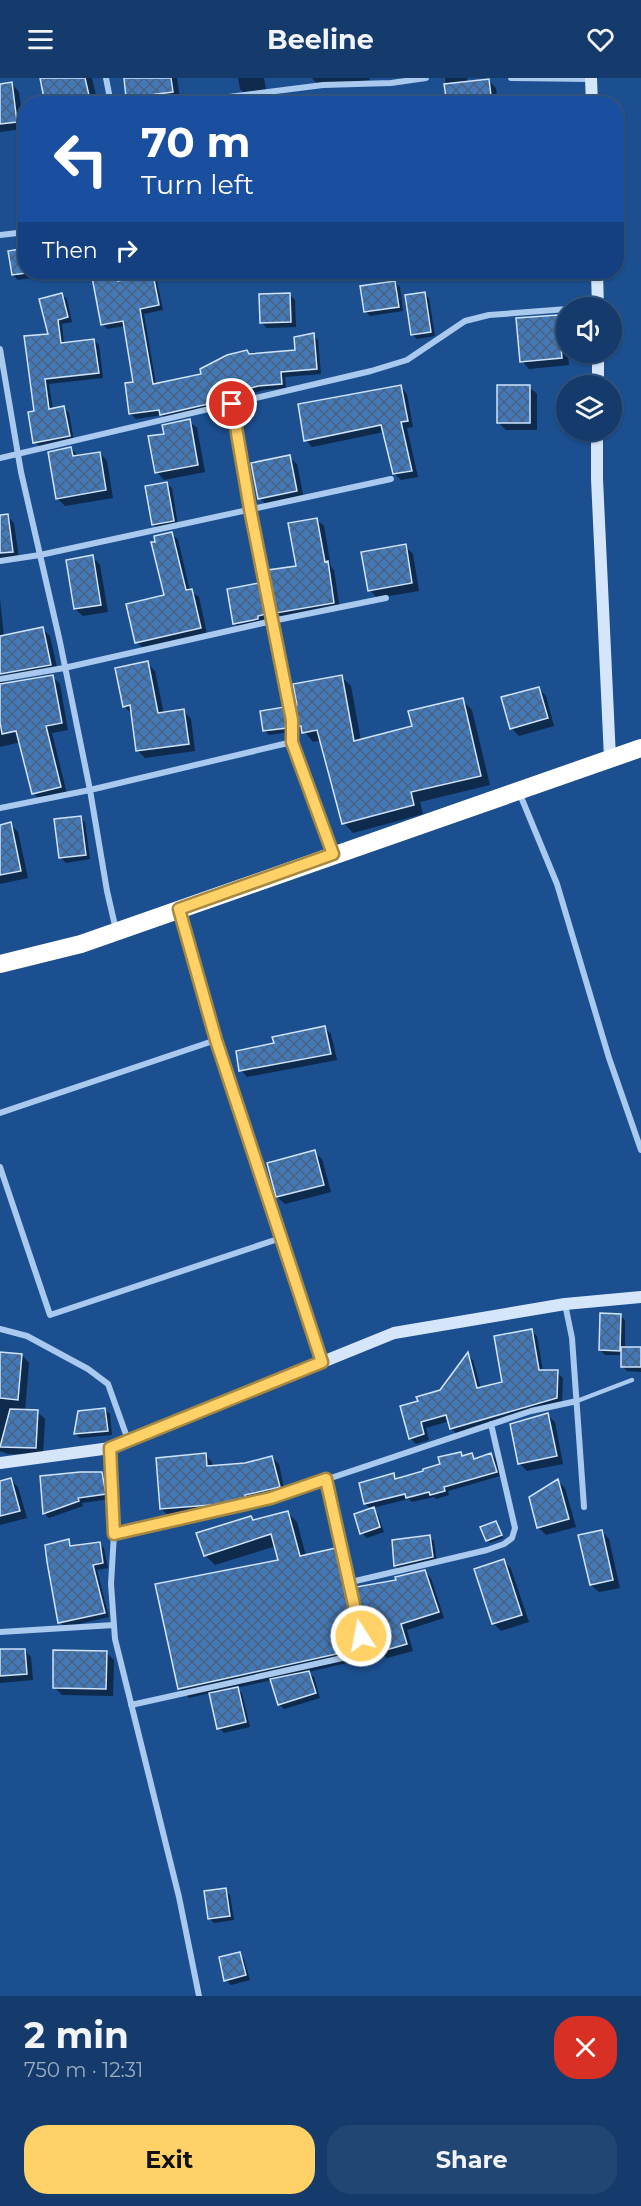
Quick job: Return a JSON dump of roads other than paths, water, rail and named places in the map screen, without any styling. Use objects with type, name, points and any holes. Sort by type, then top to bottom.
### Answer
[{"type":"highway","points":[[0,964],[81,944],[641,748]]},
{"type":"street","points":[[106,78],[109,96]]},
{"type":"street","points":[[237,96],[323,85],[392,83],[426,78]]},
{"type":"street","points":[[511,78],[591,79],[592,96]]},
{"type":"street","points":[[0,235],[18,233]]},
{"type":"street","points":[[595,297],[596,279]]},
{"type":"street","points":[[0,458],[371,371],[407,360],[465,321],[489,315],[556,310]]},
{"type":"street","points":[[0,349],[18,455],[90,790],[107,891],[117,931]]},
{"type":"street","points":[[232,404],[250,509],[292,720],[292,742],[333,854]]},
{"type":"street","points":[[597,441],[597,491],[610,758]]},
{"type":"street","points":[[0,561],[40,555],[391,479]]},
{"type":"street","points":[[0,679],[64,668],[386,598]]},
{"type":"street","points":[[0,808],[90,790],[292,742]]},
{"type":"street","points":[[519,791],[557,884],[609,1058],[641,1150]]},
{"type":"street","points":[[179,909],[216,1040],[322,1362]]},
{"type":"street","points":[[0,1113],[216,1040]]},
{"type":"street","points":[[0,1167],[50,1315],[281,1238]]},
{"type":"street","points":[[0,1463],[110,1448],[394,1333],[565,1304],[641,1297]]},
{"type":"street","points":[[565,1304],[572,1338],[584,1507]]},
{"type":"street","points":[[0,1329],[27,1336],[88,1369],[108,1384],[128,1441]]},
{"type":"street","points":[[114,1534],[271,1498],[531,1411],[577,1401]]},
{"type":"street","points":[[351,1582],[487,1550],[504,1544],[512,1538],[515,1528],[491,1424]]},
{"type":"street","points":[[110,1448],[114,1534],[111,1584],[115,1639],[179,1897],[199,1996]]},
{"type":"street","points":[[131,1705],[365,1653],[351,1582],[326,1479]]},
{"type":"street","points":[[0,1632],[114,1625]]},
{"type":"lane","points":[[577,1401],[632,1380]]}]
